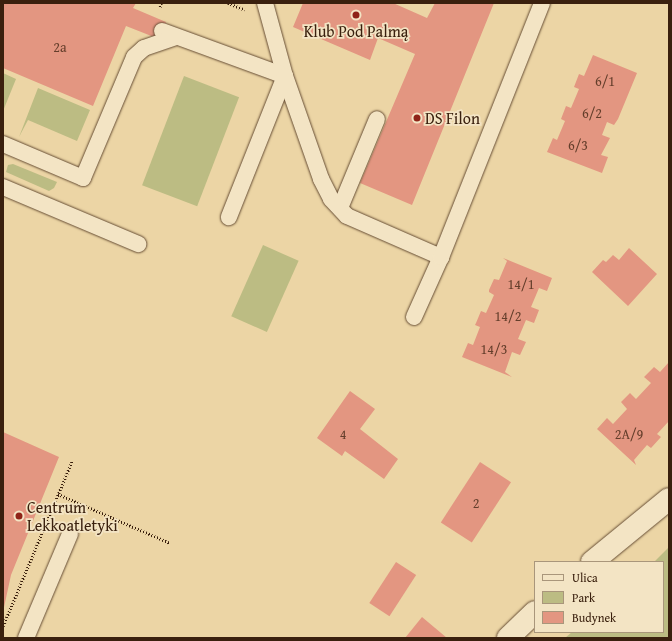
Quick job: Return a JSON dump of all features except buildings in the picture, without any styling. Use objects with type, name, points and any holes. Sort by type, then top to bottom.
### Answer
[{"type":"street","points":[[593,561],[669,499]]},
{"type":"street","points":[[508,638],[534,613]]},
{"type":"lane","points":[[265,3],[285,76],[321,180],[331,199],[346,216],[441,257]]},
{"type":"lane","points":[[414,317],[441,257],[542,3]]},
{"type":"lane","points":[[4,146],[83,178],[134,57],[144,48],[169,34],[285,76]]},
{"type":"lane","points":[[229,217],[285,76]]},
{"type":"lane","points":[[340,208],[376,119]]},
{"type":"lane","points":[[3,188],[138,244]]},
{"type":"lane","points":[[26,638],[70,534]]},
{"type":"path","points":[[3,626],[72,461]]},
{"type":"path","points":[[58,494],[170,543]]},
{"type":"green space","points":[[3,73],[16,79],[3,111]]},
{"type":"green space","points":[[184,76],[239,97],[197,206],[142,185]]},
{"type":"green space","points":[[38,88],[90,110],[77,141],[28,120],[19,137]]},
{"type":"green space","points":[[13,164],[57,182],[54,188],[49,191],[6,172],[8,165]]},
{"type":"green space","points":[[263,245],[299,261],[267,332],[231,316]]},
{"type":"green space","points":[[669,547],[669,638],[565,638],[571,633],[664,633],[664,561],[655,561]]},
{"type":"place","name":"Klub Pod Palmą","points":[[356,15]]},
{"type":"place","name":"DS Filon","points":[[417,118]]},
{"type":"place","name":"Centrum Lekkoatletyki","points":[[19,516]]}]
